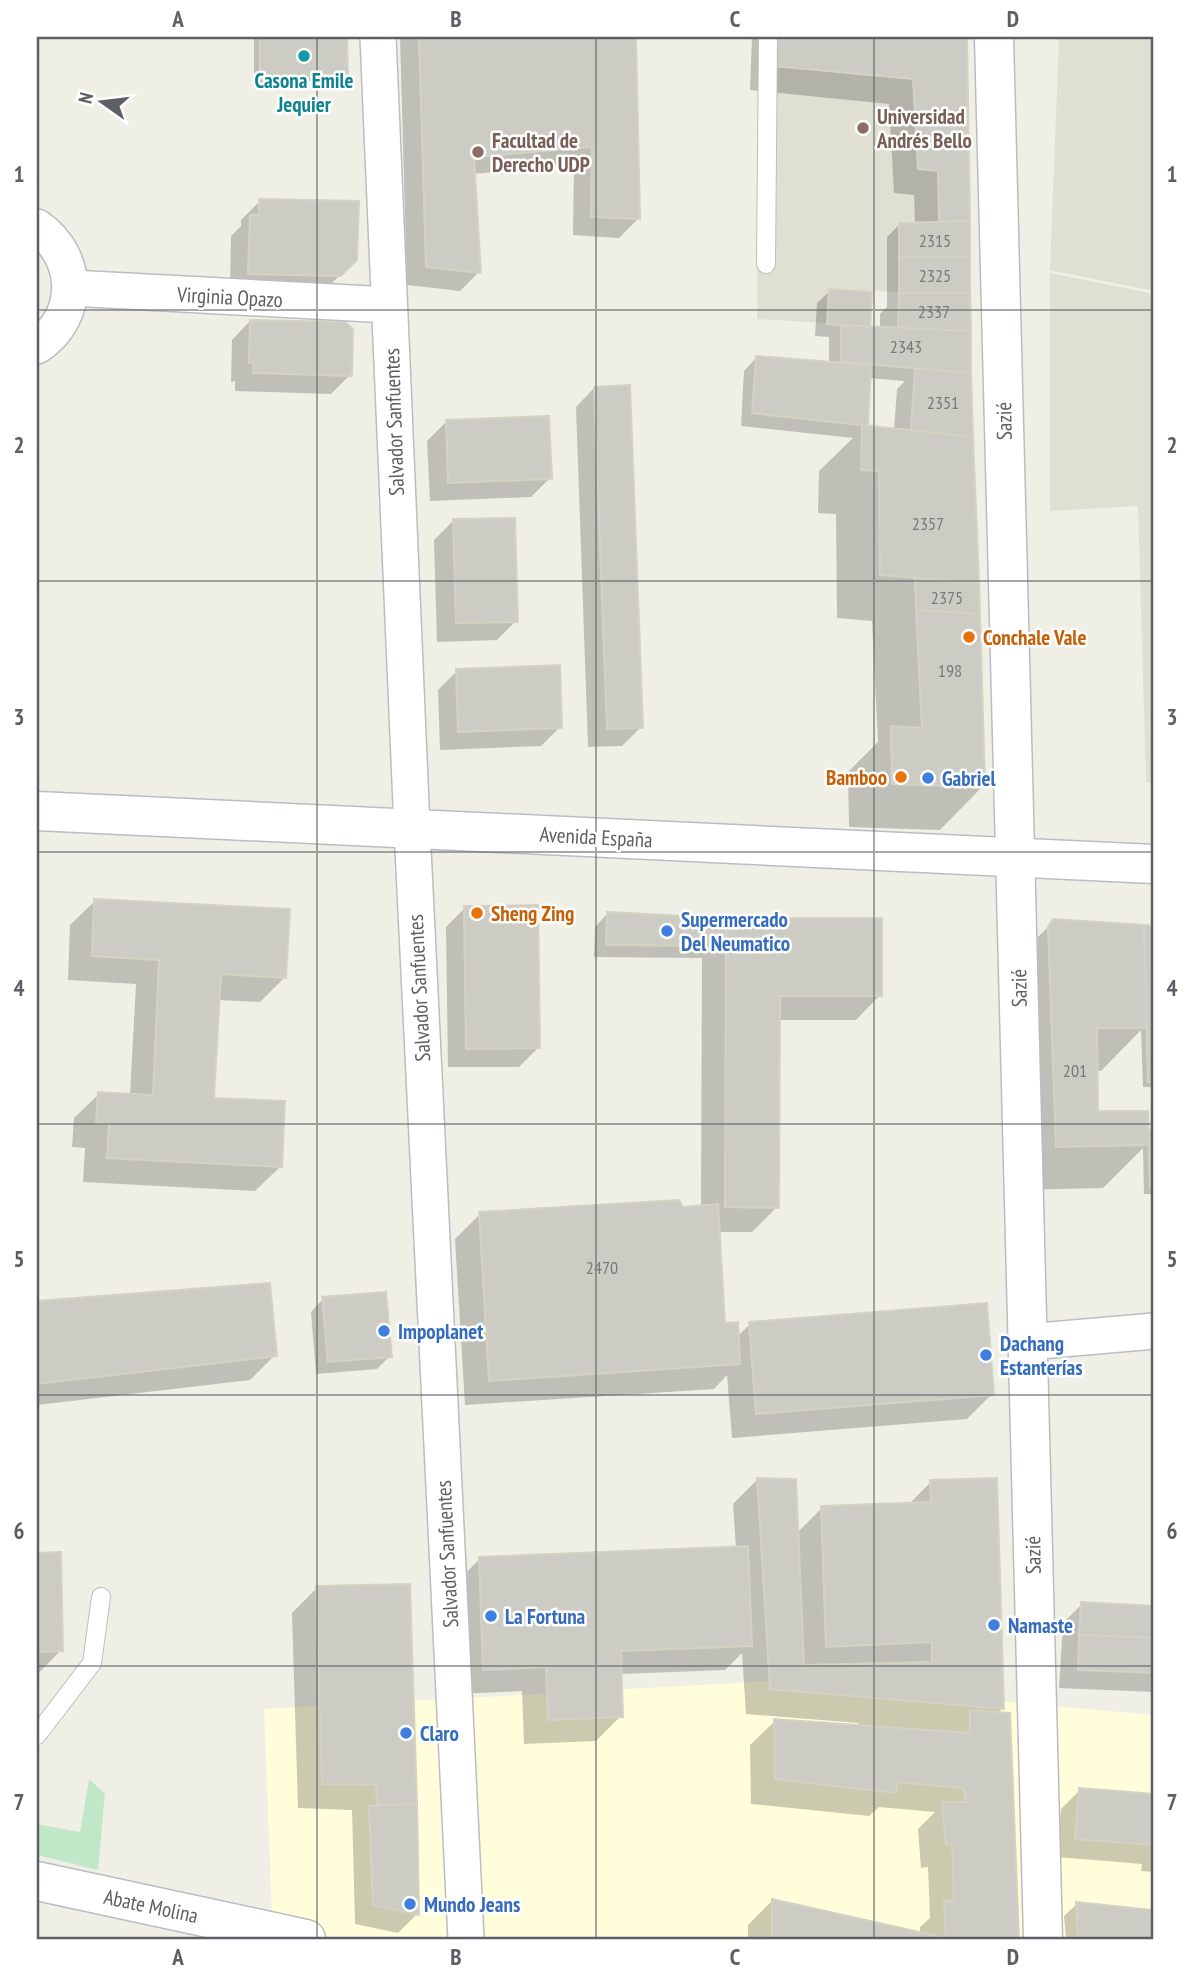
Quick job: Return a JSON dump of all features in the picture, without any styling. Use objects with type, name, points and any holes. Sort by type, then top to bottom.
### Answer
[{"type":"street","name":"Salvador Sanfuentes","points":[[378,37],[412,828],[466,1939]]},
{"type":"street","name":"Sazié","points":[[994,37],[1043,1939]]},
{"type":"street","points":[[37,228],[53,241],[64,259],[71,288],[67,309],[59,324],[49,338],[37,346]]},
{"type":"street","name":"Virginia Opazo","points":[[71,288],[389,305]]},
{"type":"street","name":"Avenida España","points":[[37,811],[1154,863]]},
{"type":"street","points":[[1028,1342],[1154,1331]]},
{"type":"street","name":"Abate Molina","points":[[37,1881],[306,1939]]},
{"type":"lane","points":[[766,264],[768,37]]},
{"type":"lane","points":[[37,1735],[92,1663],[101,1597]]},
{"type":"shaded area","name":"Universidad Andrés Bello","points":[[760,37],[966,37],[966,220],[899,222],[898,292],[829,289],[826,323],[757,319]]},
{"type":"shaded area","points":[[1059,37],[1154,37],[1154,291],[1050,270]]},
{"type":"shaded area","points":[[1050,273],[1154,294],[1154,783],[1146,782],[1138,506],[1050,511]]},
{"type":"shaded area","points":[[774,1681],[1154,1715],[1154,1939],[273,1939],[264,1709]]},
{"type":"green space","points":[[89,1779],[105,1794],[98,1870],[37,1855],[37,1824],[80,1832]]},
{"type":"building","name":"Casona Emile Jequier","points":[[260,37],[347,37],[348,75],[260,79]]},
{"type":"building","name":"Facultad de Derecho UDP","points":[[419,37],[636,37],[640,219],[591,217],[592,147],[474,157],[481,273],[426,267]]},
{"type":"building","points":[[775,37],[967,37],[970,221],[939,222],[938,171],[918,169],[913,79],[774,66]]},
{"type":"building","points":[[259,199],[359,201],[357,260],[341,276],[248,274],[250,215],[259,215]]},
{"type":"building","points":[[970,221],[970,257],[899,257],[899,223]]},
{"type":"building","points":[[899,257],[970,257],[970,293],[899,293]]},
{"type":"building","points":[[829,289],[872,292],[870,327],[827,324]]},
{"type":"building","points":[[899,293],[970,293],[971,331],[898,329]]},
{"type":"building","points":[[250,320],[345,322],[353,329],[352,376],[253,373],[254,363],[249,363]]},
{"type":"building","points":[[841,325],[971,331],[971,373],[841,362]]},
{"type":"building","points":[[756,356],[871,365],[868,426],[752,413]]},
{"type":"building","points":[[915,368],[971,373],[973,437],[911,430]]},
{"type":"building","points":[[630,385],[643,728],[607,729],[594,387]]},
{"type":"building","points":[[549,416],[552,479],[448,483],[446,420]]},
{"type":"building","points":[[862,425],[973,437],[979,583],[880,575],[879,471],[861,470]]},
{"type":"building","points":[[515,518],[518,622],[456,623],[453,519]]},
{"type":"building","points":[[915,578],[979,583],[980,614],[916,610]]},
{"type":"building","points":[[916,610],[980,614],[985,787],[892,784],[891,726],[922,728]]},
{"type":"building","points":[[560,665],[562,728],[458,732],[456,669]]},
{"type":"building","points":[[94,899],[290,909],[286,978],[221,974],[214,1098],[285,1101],[282,1167],[107,1158],[109,1124],[96,1123],[98,1092],[153,1095],[159,960],[92,956]]},
{"type":"building","points":[[538,905],[540,1048],[466,1049],[464,906]]},
{"type":"building","name":"Supermercado Del Neumatico","points":[[607,912],[726,918],[727,946],[606,945]]},
{"type":"building","points":[[726,918],[882,918],[882,996],[780,996],[779,1208],[725,1207]]},
{"type":"building","points":[[1053,919],[1144,925],[1147,1028],[1097,1028],[1098,1111],[1148,1111],[1149,1145],[1056,1147],[1048,927]]},
{"type":"building","points":[[1144,925],[1154,926],[1154,1082],[1148,1082]]},
{"type":"building","points":[[1154,1129],[1154,1188],[1150,1188],[1148,1130]]},
{"type":"building","points":[[679,1200],[683,1207],[718,1204],[725,1323],[738,1322],[740,1364],[489,1381],[479,1212]]},
{"type":"building","points":[[270,1283],[277,1356],[37,1384],[37,1301]]},
{"type":"building","points":[[386,1292],[392,1357],[328,1362],[322,1297]]},
{"type":"building","points":[[987,1303],[994,1395],[756,1414],[749,1322]]},
{"type":"building","points":[[757,1478],[796,1479],[804,1665],[932,1662],[932,1642],[826,1647],[821,1506],[931,1502],[930,1480],[997,1478],[1004,1709],[770,1689]]},
{"type":"building","points":[[748,1546],[752,1646],[621,1651],[623,1717],[548,1720],[546,1667],[483,1670],[479,1557]]},
{"type":"building","points":[[61,1552],[63,1651],[37,1652],[37,1553]]},
{"type":"building","points":[[410,1584],[417,1804],[377,1805],[376,1785],[322,1784],[316,1586]]},
{"type":"building","points":[[1081,1602],[1154,1606],[1154,1638],[1079,1635]]},
{"type":"building","points":[[1079,1635],[1154,1638],[1154,1673],[1078,1670]]},
{"type":"building","points":[[970,1710],[1010,1713],[1019,1939],[772,1939],[772,1899],[946,1938],[944,1901],[954,1901],[952,1844],[946,1845],[942,1802],[966,1802],[963,1788],[897,1782],[896,1793],[775,1779],[774,1719],[970,1733]]},
{"type":"building","points":[[1079,1788],[1154,1794],[1154,1845],[1075,1839]]},
{"type":"building","points":[[417,1804],[419,1915],[373,1905],[369,1806]]},
{"type":"building","points":[[1076,1902],[1151,1910],[1152,1939],[1078,1939]]},
{"type":"place","name":"Casona Emile Jequier","points":[[304,56]]},
{"type":"place","name":"Universidad Andrés Bello","points":[[863,128]]},
{"type":"place","name":"Facultad de Derecho UDP","points":[[478,152]]},
{"type":"place","name":"Conchale Vale","points":[[969,637]]},
{"type":"place","name":"Bamboo","points":[[901,777]]},
{"type":"place","name":"Gabriel","points":[[928,778]]},
{"type":"place","name":"Sheng Zing","points":[[477,913]]},
{"type":"place","name":"Supermercado Del Neumatico","points":[[667,931]]},
{"type":"place","name":"Impoplanet","points":[[384,1331]]},
{"type":"place","name":"Dachang Estanterías","points":[[986,1355]]},
{"type":"place","name":"La Fortuna","points":[[491,1616]]},
{"type":"place","name":"Namaste","points":[[994,1625]]},
{"type":"place","name":"Claro","points":[[406,1733]]},
{"type":"place","name":"Mundo Jeans","points":[[410,1904]]}]
